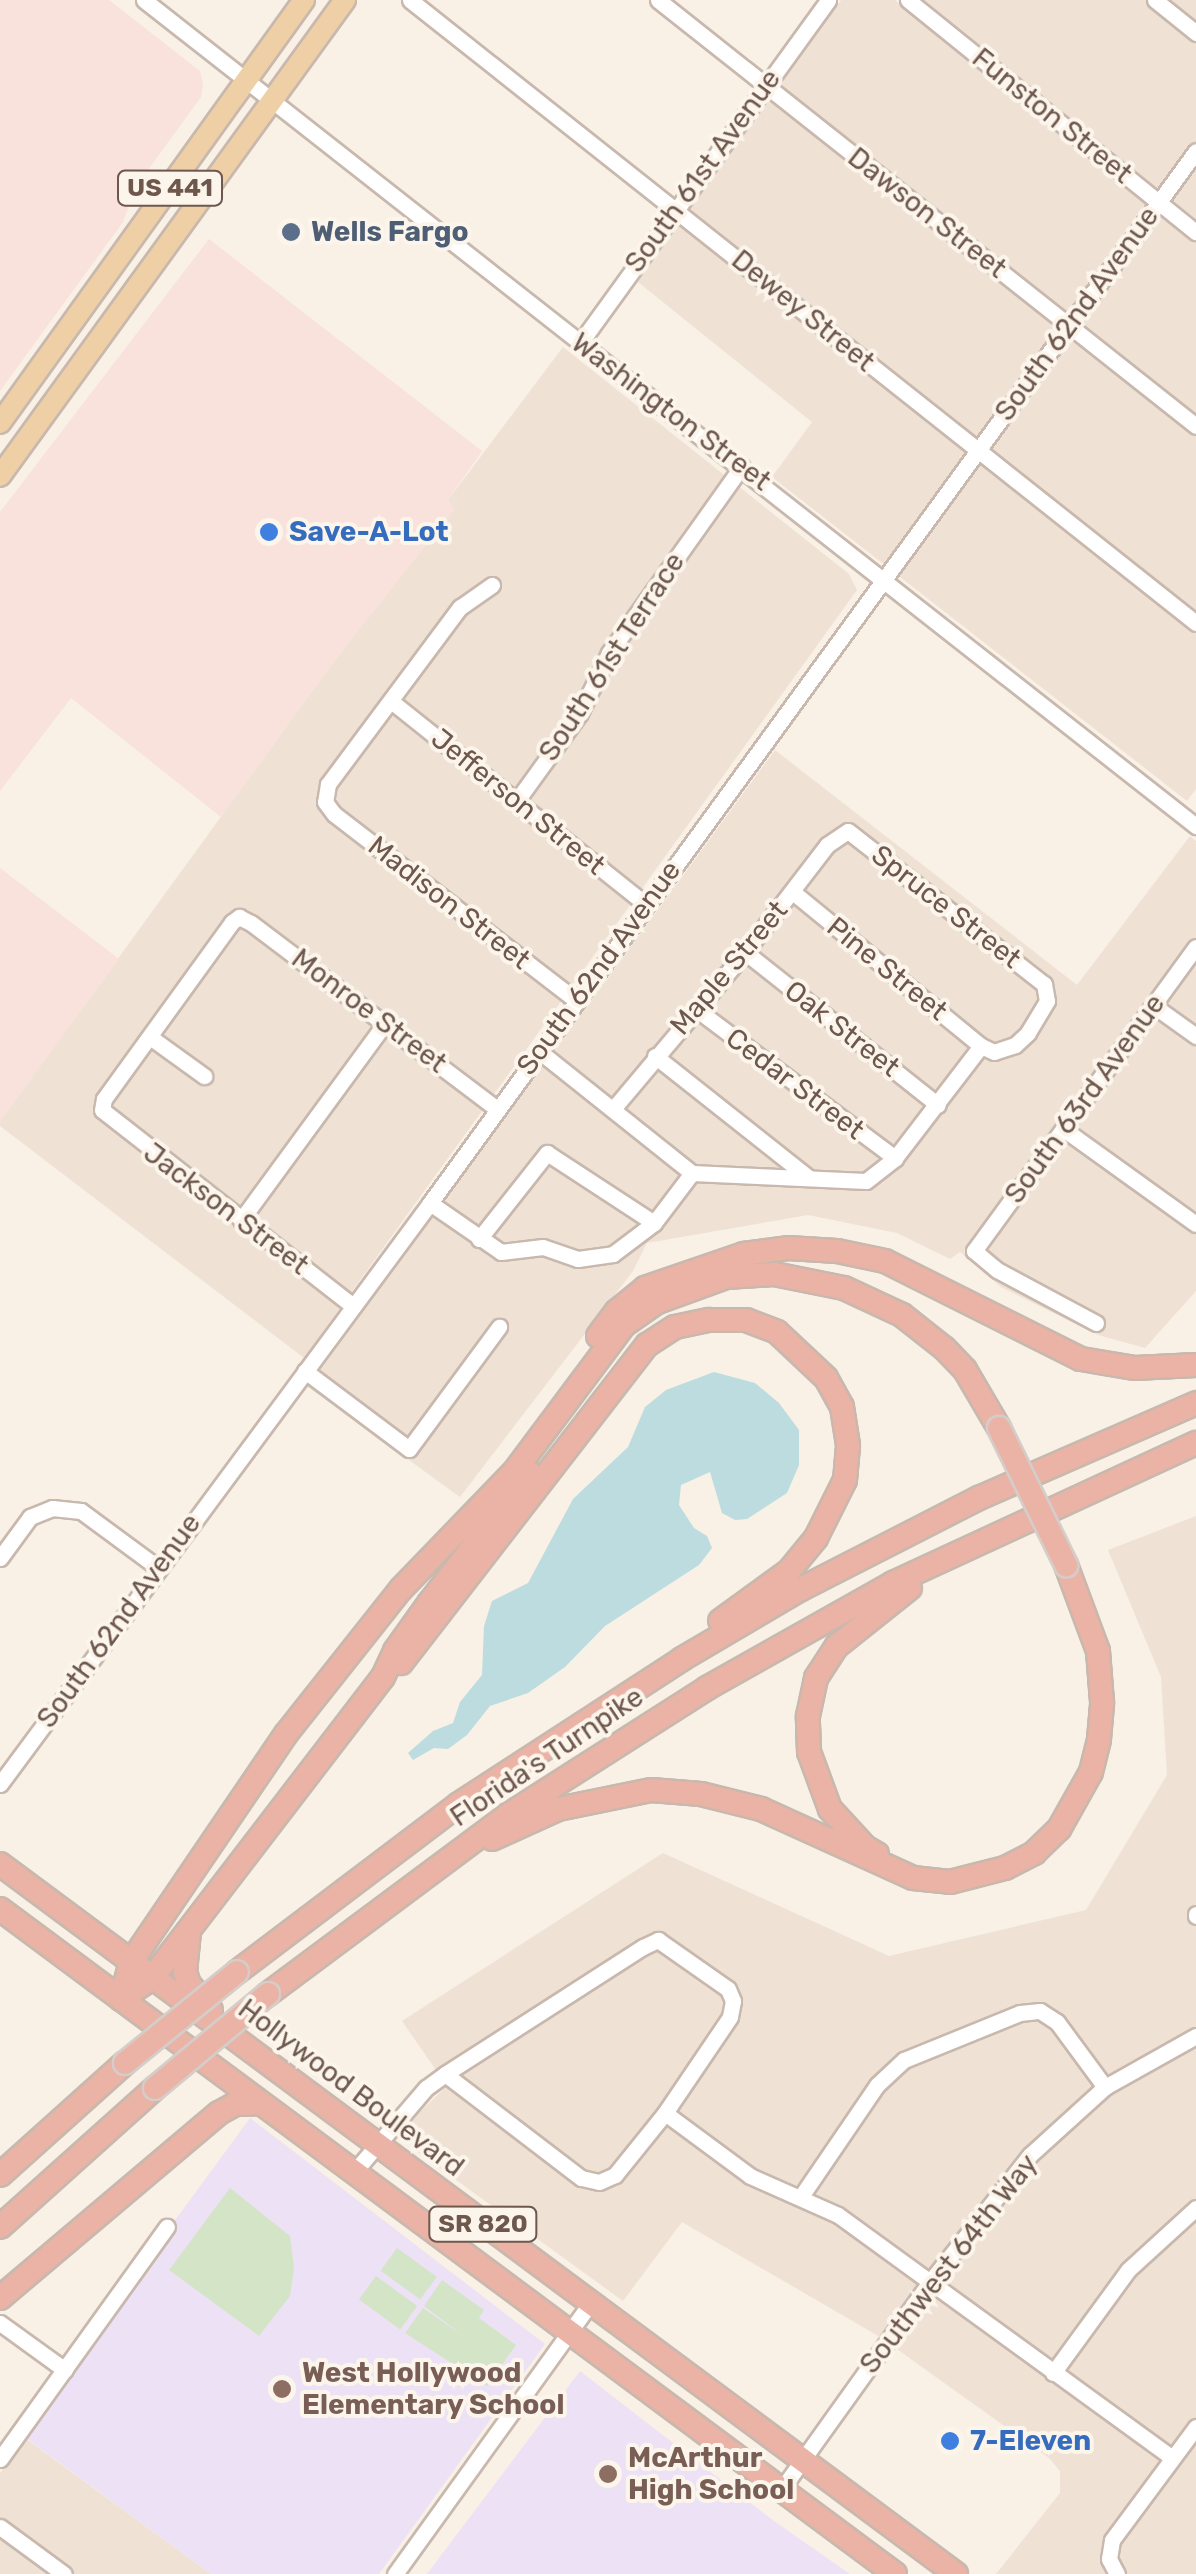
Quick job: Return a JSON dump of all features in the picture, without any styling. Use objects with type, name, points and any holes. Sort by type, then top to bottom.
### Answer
[{"type":"highway","points":[[471,1514],[502,1461],[616,1311],[646,1288],[744,1254],[788,1248],[837,1250],[885,1261],[1081,1359],[1135,1368],[1196,1364]]},
{"type":"highway","points":[[121,1999],[131,1962],[286,1734],[401,1589],[514,1472],[624,1325],[655,1303],[726,1276],[774,1274],[823,1281],[883,1305],[923,1330],[954,1359],[1098,1651],[1102,1702],[1099,1739],[1091,1772],[1059,1829],[1034,1853],[1005,1868],[950,1882],[914,1878],[760,1809],[701,1794],[651,1790],[558,1808],[448,1858]]},
{"type":"highway","points":[[121,1999],[152,1978],[383,1677],[430,1602],[634,1337],[686,1300],[722,1289],[765,1288],[818,1296],[874,1314],[920,1344],[944,1367],[992,1430]]},
{"type":"highway","points":[[383,1677],[406,1660],[438,1621],[647,1345],[676,1327],[708,1320],[746,1320],[778,1332],[826,1378],[842,1408],[848,1446],[845,1480],[833,1511],[789,1571],[666,1657],[589,1718]]},
{"type":"highway","name":"Florida's Turnpike","points":[[0,2175],[125,2063],[237,1972],[459,1804],[589,1718],[837,1571],[979,1498],[1196,1403]]},
{"type":"highway","name":"Florida's Turnpike","points":[[0,2227],[154,2088],[268,1994],[448,1858],[707,1688],[965,1547],[1196,1443]]},
{"type":"highway","points":[[965,1547],[862,1622],[837,1646],[816,1678],[808,1716],[809,1752],[830,1809],[865,1847],[913,1869],[967,1872],[1016,1854],[1058,1816],[1073,1790],[1088,1724],[1085,1659],[1059,1566]]},
{"type":"highway","name":"Hollywood Boulevard","points":[[0,1864],[956,2574]]},
{"type":"highway","name":"SR 820","points":[[0,1909],[895,2574]]},
{"type":"highway","points":[[190,1926],[184,1966],[189,1984],[236,2040]]},
{"type":"highway","points":[[0,2298],[219,2113],[235,2104],[259,2102]]},
{"type":"main road","name":"US 441","points":[[10,409],[304,0]]},
{"type":"main road","name":"US 441","points":[[2,473],[344,0]]},
{"type":"main road","points":[[10,409],[15,413],[21,447]]},
{"type":"main road","points":[[2,473],[10,448],[10,409]]},
{"type":"street","name":"Washington Street","points":[[144,0],[1190,821]]},
{"type":"street","name":"Dewey Street","points":[[410,0],[1196,622]]},
{"type":"street","name":"Dawson Street","points":[[658,0],[1196,426]]},
{"type":"street","name":"South 61st Avenue","points":[[580,343],[828,0]]},
{"type":"street","name":"Funston Street","points":[[908,0],[1196,232]]},
{"type":"street","points":[[1155,0],[1196,33]]},
{"type":"street","name":"South 62nd Avenue","points":[[0,1784],[430,1203],[882,576],[1196,151]]},
{"type":"street","name":"South 61st Terrace","points":[[518,800],[580,713],[609,653],[742,466]]},
{"type":"street","points":[[391,701],[460,607],[492,586]]},
{"type":"street","name":"Jefferson Street","points":[[391,701],[645,904]]},
{"type":"street","name":"Madison Street","points":[[391,701],[328,784],[326,802],[334,814],[577,1001]]},
{"type":"street","points":[[1190,821],[1196,802]]},
{"type":"street","name":"Maple Street","points":[[614,1109],[745,952],[826,845],[848,830]]},
{"type":"street","name":"Spruce Street","points":[[848,830],[1044,984],[1047,1001],[1028,1033],[1004,1050],[981,1046]]},
{"type":"street","name":"Pine Street","points":[[793,892],[981,1046]]},
{"type":"street","name":"Monroe Street","points":[[150,1037],[238,917],[497,1109]]},
{"type":"street","name":"South 63rd Avenue","points":[[1096,1323],[997,1270],[974,1251],[1196,947]]},
{"type":"street","name":"Oak Street","points":[[745,952],[938,1105]]},
{"type":"street","points":[[1154,1006],[1196,1036]]},
{"type":"street","name":"Cedar Street","points":[[696,1008],[894,1158]]},
{"type":"street","points":[[241,1220],[385,1024]]},
{"type":"street","points":[[150,1037],[204,1076]]},
{"type":"street","name":"Jackson Street","points":[[150,1037],[104,1099],[102,1110],[352,1306]]},
{"type":"street","points":[[539,1050],[692,1172],[866,1180],[894,1158],[981,1046]]},
{"type":"street","points":[[655,1056],[810,1179]]},
{"type":"street","points":[[1065,1130],[1196,1224]]},
{"type":"street","points":[[479,1239],[547,1152],[654,1223]]},
{"type":"street","points":[[430,1203],[501,1252],[542,1248],[578,1259],[614,1254],[654,1223],[692,1172]]},
{"type":"street","points":[[304,1371],[409,1448],[499,1327]]},
{"type":"street","points":[[0,1558],[30,1517],[52,1508],[81,1511],[158,1567]]},
{"type":"street","points":[[354,2172],[406,2106],[445,2074],[658,1940],[728,1988],[733,2001],[730,2017],[664,2113],[616,2174],[599,2182],[582,2178],[445,2074]]},
{"type":"street","points":[[802,2195],[877,2085],[904,2060],[1020,2013],[1040,2011],[1057,2022],[1105,2088]]},
{"type":"street","name":"Southwest 64th Way","points":[[781,2490],[930,2282],[1030,2155],[1105,2088],[1196,2036]]},
{"type":"street","points":[[664,2113],[750,2176],[802,2195],[838,2215],[1172,2458]]},
{"type":"street","points":[[1052,2373],[1128,2270],[1196,2208]]},
{"type":"street","points":[[0,2459],[167,2226]]},
{"type":"street","points":[[395,2574],[590,2304]]},
{"type":"street","points":[[0,2323],[65,2370]]},
{"type":"street","points":[[1113,2566],[1112,2540],[1196,2427]]},
{"type":"street","points":[[0,2527],[64,2574]]},
{"type":"shaded area","points":[[0,0],[109,0],[200,71],[203,85],[201,97],[137,185],[123,222],[0,391]]},
{"type":"shaded area","points":[[841,0],[895,0],[1196,242],[1196,789],[1187,801],[772,477],[812,422],[638,282]]},
{"type":"shaded area","points":[[924,0],[1196,0],[1196,219]]},
{"type":"shaded area","points":[[209,239],[482,451],[448,500],[454,510],[334,661],[221,817],[71,698],[0,791],[0,512]]},
{"type":"shaded area","points":[[563,347],[849,574],[857,590],[304,1358],[0,1126],[0,1121],[334,661],[453,510],[448,500]]},
{"type":"shaded area","points":[[775,750],[1077,985],[1190,836],[1196,841],[1196,1291],[1145,1348],[1098,1335],[1001,1287],[960,1252],[950,1259],[897,1233],[808,1215],[647,1243],[633,1271],[460,1497],[308,1387]]},
{"type":"shaded area","points":[[0,868],[119,959],[0,1121]]},
{"type":"shaded area","points":[[1196,1516],[1196,2574],[996,2574],[1060,2493],[1060,2471],[1049,2458],[880,2337],[682,2222],[623,2301],[412,2148],[403,2128],[447,2086],[402,2021],[663,1853],[889,1956],[1086,1910],[1167,1775],[1161,1677],[1108,1550]]},
{"type":"shaded area","name":"West Hollywood Elementary School","points":[[250,2118],[545,2344],[379,2574],[211,2574],[19,2433]]},
{"type":"shaded area","name":"McArthur High School","points":[[580,2371],[774,2521],[850,2574],[427,2574]]},
{"type":"shaded area","points":[[25,2438],[211,2574],[0,2574],[0,2473]]},
{"type":"green space","points":[[230,2188],[290,2236],[294,2267],[290,2296],[259,2336],[169,2270]]},
{"type":"green space","points":[[397,2248],[437,2277],[420,2299],[381,2271]]},
{"type":"green space","points":[[376,2276],[417,2306],[400,2329],[359,2299]]},
{"type":"green space","points":[[442,2280],[484,2310],[479,2318],[516,2345],[487,2386],[405,2333],[423,2308],[465,2337],[424,2306]]},
{"type":"water","points":[[714,1372],[755,1383],[779,1403],[799,1430],[799,1465],[787,1493],[747,1519],[735,1520],[722,1513],[710,1472],[681,1485],[679,1505],[694,1528],[707,1536],[712,1548],[699,1565],[605,1626],[565,1667],[528,1693],[490,1706],[467,1735],[448,1749],[434,1748],[413,1760],[408,1753],[433,1731],[453,1723],[460,1702],[482,1675],[484,1626],[492,1601],[528,1583],[573,1499],[628,1447],[645,1407],[666,1390]]},
{"type":"place","name":"Wells Fargo","points":[[291,232]]},
{"type":"place","name":"Save-A-Lot","points":[[269,532]]},
{"type":"place","name":"West Hollywood Elementary School","points":[[282,2389]]},
{"type":"place","name":"7-Eleven","points":[[950,2441]]},
{"type":"place","name":"McArthur High School","points":[[608,2474]]}]
